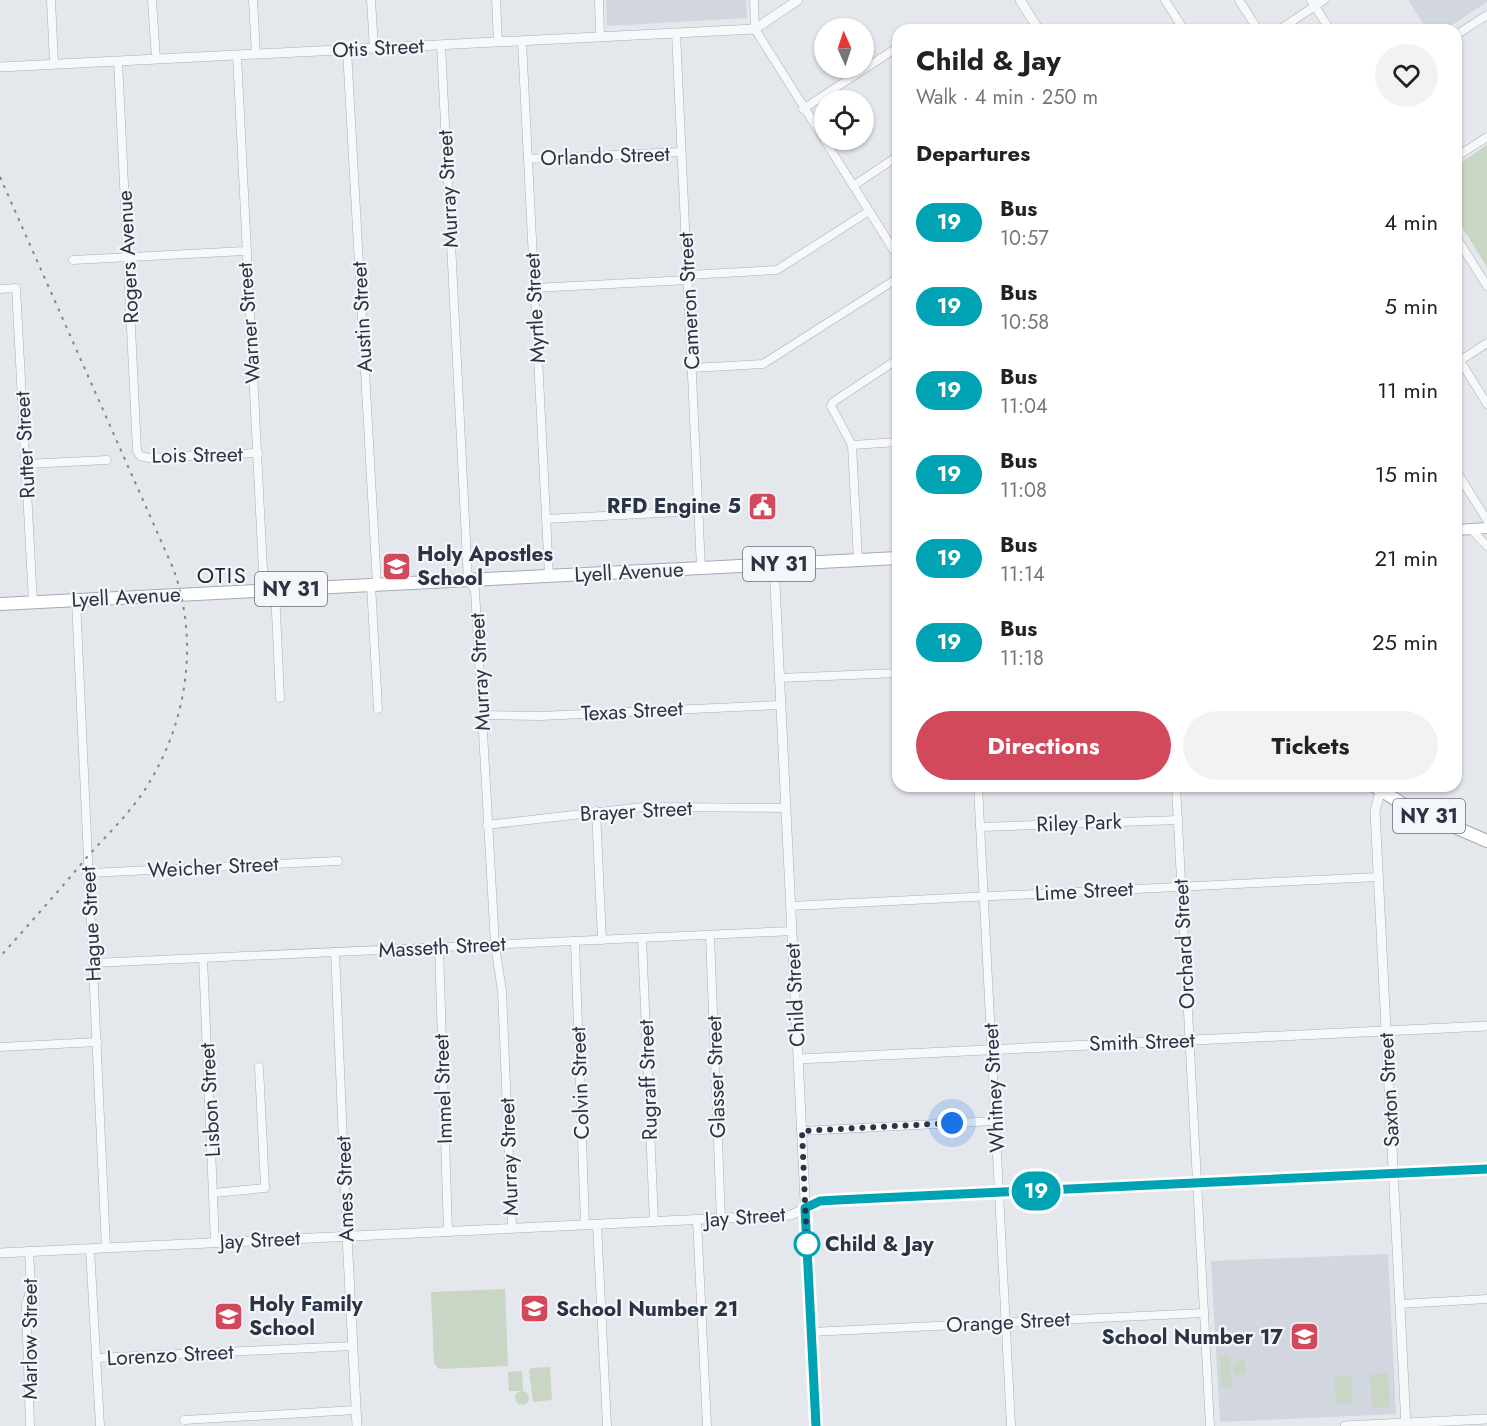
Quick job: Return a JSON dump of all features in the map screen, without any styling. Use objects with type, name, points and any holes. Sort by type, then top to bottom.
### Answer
[{"type":"main road","points":[[1462,530],[1487,528]]},
{"type":"main road","name":"Lyell Avenue","points":[[0,604],[892,558]]},
{"type":"main road","name":"NY 31","points":[[1383,792],[1487,841]]},
{"type":"street","points":[[51,0],[54,64]]},
{"type":"street","points":[[152,0],[156,59]]},
{"type":"street","points":[[253,0],[256,54]]},
{"type":"street","points":[[371,0],[374,48]]},
{"type":"street","points":[[496,0],[498,42]]},
{"type":"street","points":[[598,0],[600,37]]},
{"type":"street","points":[[754,0],[755,29],[803,109],[892,247]]},
{"type":"street","points":[[755,29],[798,0]]},
{"type":"street","points":[[1020,0],[1035,24]]},
{"type":"street","points":[[1165,0],[1180,24]]},
{"type":"street","points":[[1239,0],[1253,24]]},
{"type":"street","points":[[1287,24],[1313,3],[1324,0]]},
{"type":"street","points":[[1313,3],[1325,24]]},
{"type":"street","points":[[1462,31],[1487,15]]},
{"type":"street","name":"Otis Street","points":[[0,67],[755,29]]},
{"type":"street","name":"Cameron Street","points":[[676,33],[701,568]]},
{"type":"street","name":"Myrtle Street","points":[[522,41],[549,576]]},
{"type":"street","name":"Murray Street","points":[[441,45],[468,580],[475,590],[495,945],[502,991],[512,1228]]},
{"type":"street","name":"Austin Street","points":[[347,50],[374,585],[378,709]]},
{"type":"street","points":[[803,109],[892,51]]},
{"type":"street","name":"Warner Street","points":[[237,55],[245,251],[258,453],[280,698]]},
{"type":"street","name":"Rogers Avenue","points":[[118,61],[138,453]]},
{"type":"street","points":[[1462,153],[1487,137]]},
{"type":"street","name":"Orlando Street","points":[[528,159],[681,152]]},
{"type":"street","points":[[853,186],[892,160]]},
{"type":"street","points":[[534,288],[777,270],[869,211]]},
{"type":"street","points":[[1462,246],[1487,286]]},
{"type":"street","points":[[74,260],[245,251]]},
{"type":"street","points":[[692,368],[763,364],[892,282]]},
{"type":"street","name":"Rutter Street","points":[[0,289],[16,288],[33,602]]},
{"type":"street","points":[[1462,357],[1487,343]]},
{"type":"street","points":[[858,560],[852,445],[831,408],[832,402],[892,363]]},
{"type":"street","points":[[1462,365],[1487,404]]},
{"type":"street","points":[[852,445],[892,442]]},
{"type":"street","name":"Lois Street","points":[[138,453],[149,458],[258,453]]},
{"type":"street","points":[[26,464],[107,460]]},
{"type":"street","points":[[1462,480],[1487,520]]},
{"type":"street","points":[[546,519],[698,512]]},
{"type":"street","points":[[1471,529],[1487,546]]},
{"type":"street","name":"Child Street","points":[[774,564],[816,1426]]},
{"type":"street","name":"Hague Street","points":[[76,600],[106,1248]]},
{"type":"street","points":[[779,678],[892,673]]},
{"type":"street","name":"Texas Street","points":[[483,715],[540,716],[781,705]]},
{"type":"street","name":"Whitney Street","points":[[978,792],[1011,1426]]},
{"type":"street","name":"Orchard Street","points":[[1176,792],[1210,1426]]},
{"type":"street","name":"Saxton Street","points":[[1377,792],[1375,811],[1378,877],[1406,1425]]},
{"type":"street","name":"Brayer Street","points":[[488,825],[643,807],[786,808]]},
{"type":"street","points":[[596,811],[602,940]]},
{"type":"street","name":"Riley Park","points":[[980,827],[1178,820]]},
{"type":"street","name":"Weicher Street","points":[[89,873],[338,861]]},
{"type":"street","name":"Lime Street","points":[[790,906],[1378,877]]},
{"type":"street","name":"Masseth Street","points":[[93,963],[792,931]]},
{"type":"street","name":"Glasser Street","points":[[710,935],[721,1219]]},
{"type":"street","name":"Rugraff Street","points":[[642,938],[654,1222]]},
{"type":"street","name":"Colvin Street","points":[[575,941],[585,1225]]},
{"type":"street","name":"Immel Street","points":[[439,947],[448,1232]]},
{"type":"street","name":"Ames Street","points":[[335,952],[357,1426]]},
{"type":"street","name":"Lisbon Street","points":[[203,958],[216,1243]]},
{"type":"street","name":"Smith Street","points":[[798,1059],[1487,1026]]},
{"type":"street","points":[[0,1047],[97,1042]]},
{"type":"street","points":[[214,1193],[265,1188],[259,1067]]},
{"type":"street","points":[[802,1131],[995,1121]]},
{"type":"street","name":"Jay Street","points":[[0,1253],[721,1219],[791,1215],[820,1201],[1487,1169]]},
{"type":"street","points":[[697,1220],[707,1426]]},
{"type":"street","points":[[597,1224],[607,1426]]},
{"type":"street","points":[[90,1249],[100,1426]]},
{"type":"street","name":"Marlow Street","points":[[29,1251],[31,1289],[26,1304],[30,1426]]},
{"type":"street","points":[[1400,1304],[1487,1299]]},
{"type":"street","name":"Orange Street","points":[[811,1332],[1204,1313]]},
{"type":"street","name":"Lorenzo Street","points":[[96,1358],[353,1346]]},
{"type":"street","points":[[184,1420],[356,1410]]},
{"type":"street","points":[[1345,1426],[1406,1425],[1487,1419]]},
{"type":"shaded area","points":[[606,0],[746,0],[747,18],[607,26]]},
{"type":"shaded area","points":[[1408,0],[1487,0],[1453,24],[1423,24]]},
{"type":"shaded area","name":"School Number 17","points":[[1388,1254],[1396,1414],[1220,1422],[1211,1261]]},
{"type":"green space","points":[[1487,145],[1487,267],[1462,227],[1462,162]]},
{"type":"green space","points":[[505,1289],[508,1366],[439,1369],[434,1363],[431,1292]]},
{"type":"green space","points":[[1230,1356],[1232,1387],[1221,1387],[1220,1357]]},
{"type":"green space","points":[[1245,1359],[1245,1374],[1233,1375],[1233,1368],[1238,1360]]},
{"type":"green space","points":[[550,1367],[552,1400],[533,1402],[529,1371],[531,1368]]},
{"type":"green space","points":[[522,1371],[523,1391],[509,1391],[508,1372]]},
{"type":"green space","points":[[1388,1373],[1390,1407],[1372,1408],[1370,1374]]},
{"type":"green space","points":[[1351,1375],[1353,1403],[1336,1404],[1334,1376]]},
{"type":"green space","points":[[522,1391],[527,1393],[529,1398],[527,1403],[522,1405],[517,1403],[515,1398],[517,1393]]},
{"type":"railway","points":[[0,177],[173,568],[186,625],[187,654],[185,683],[179,711],[159,766],[144,791],[124,817],[0,957]]},
{"type":"bus line","name":"19","points":[[816,1426],[805,1208],[812,1204],[837,1200],[1487,1169]]},
{"type":"place","name":"RFD Engine 5","points":[[762,506]]},
{"type":"place","name":"Holy Apostles School","points":[[396,566]]},
{"type":"place","name":"Child & Jay","points":[[807,1244]]},
{"type":"place","name":"School Number 21","points":[[535,1309]]},
{"type":"place","name":"Holy Family School","points":[[228,1316]]},
{"type":"place","name":"School Number 17","points":[[1304,1337]]},
{"type":"district","name":"OTIS","points":[[222,575]]},
{"type":"route","points":[[807,1244],[807,1249],[802,1131],[952,1123]]}]
